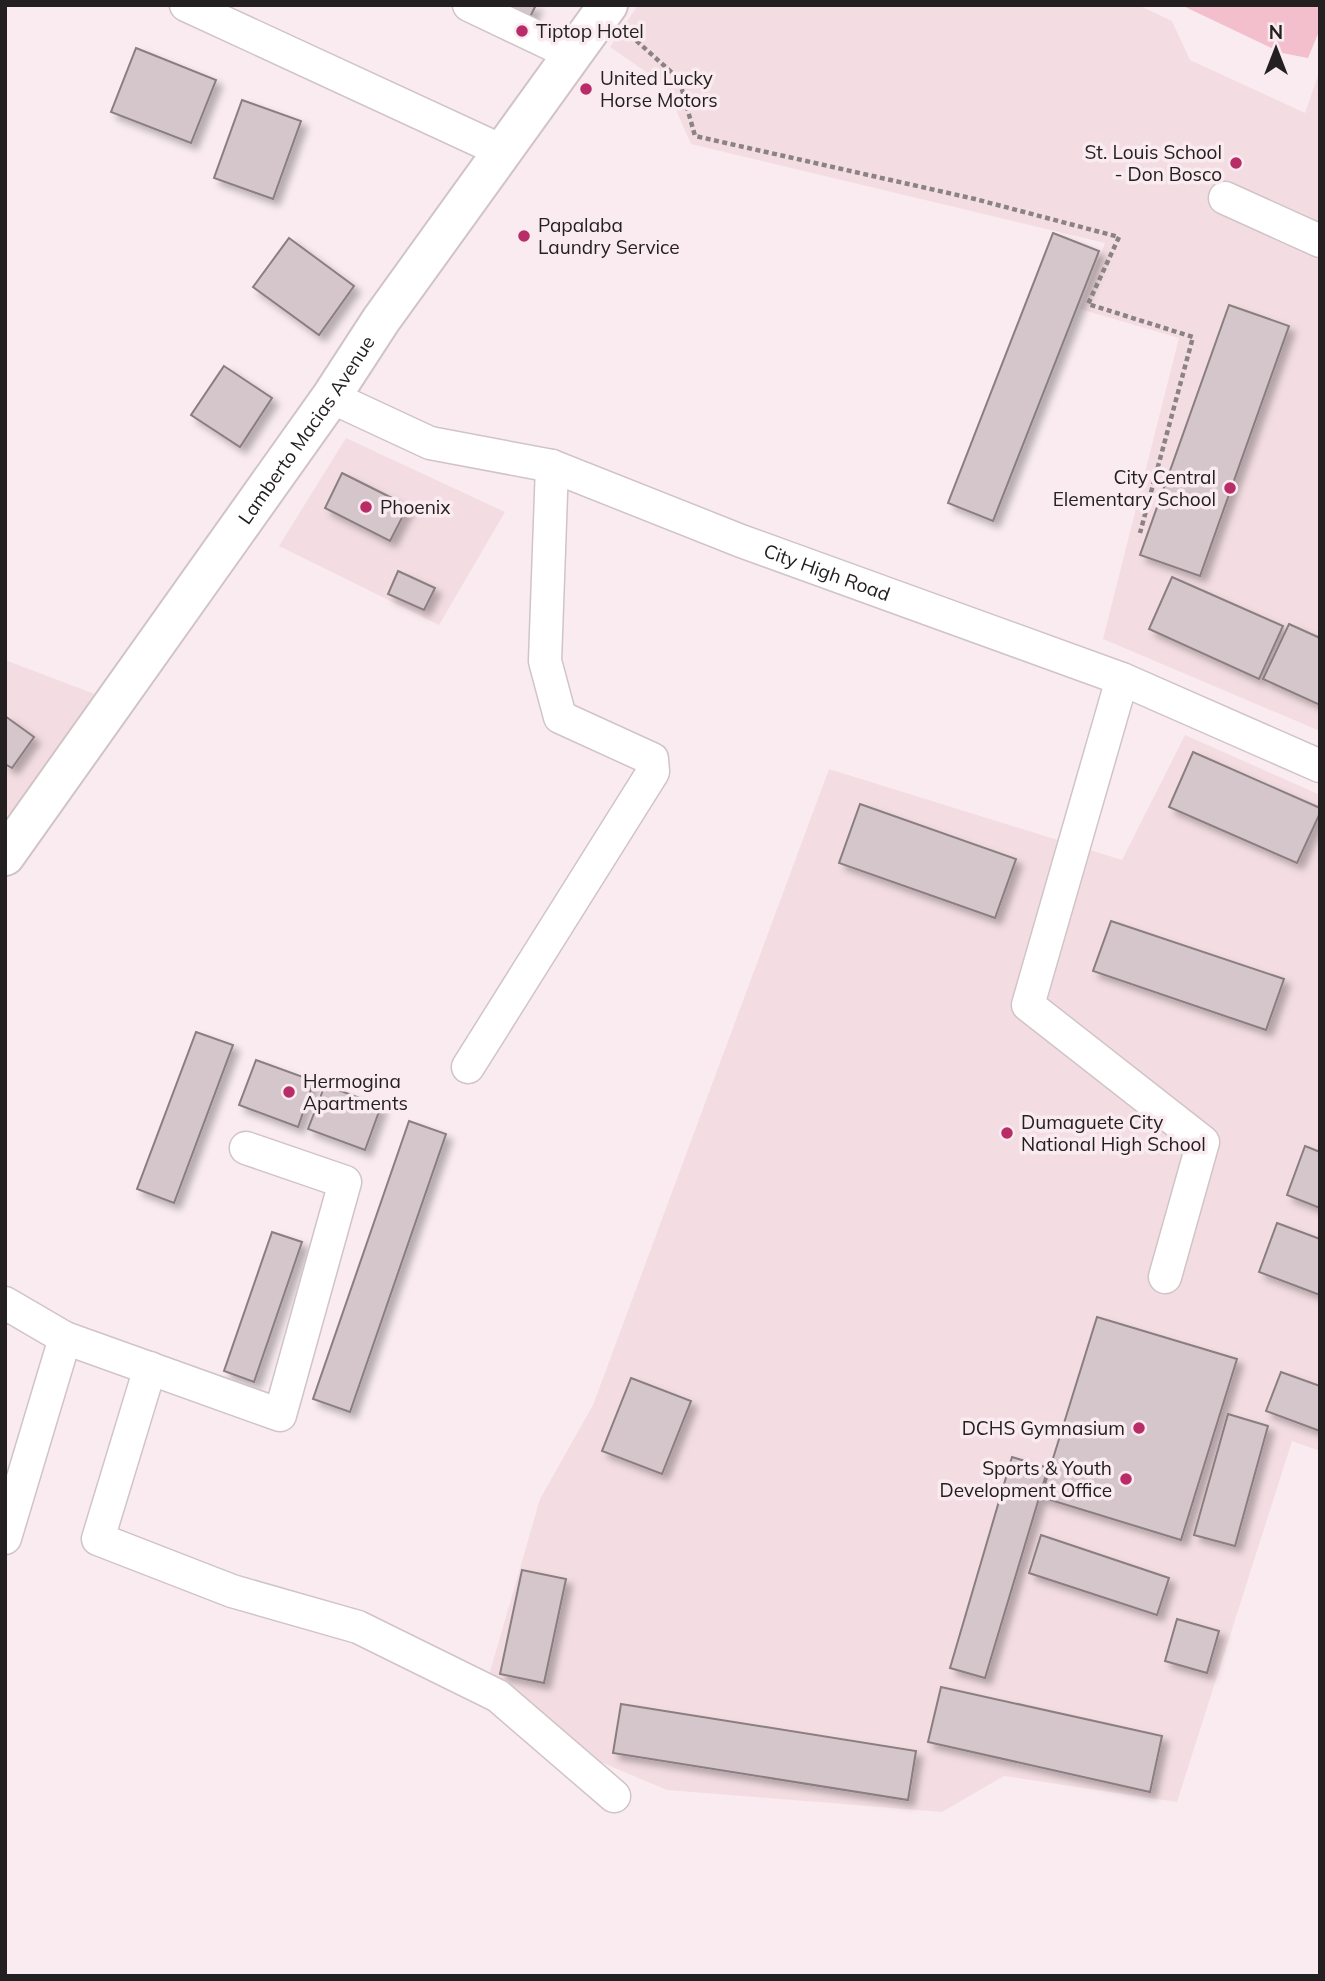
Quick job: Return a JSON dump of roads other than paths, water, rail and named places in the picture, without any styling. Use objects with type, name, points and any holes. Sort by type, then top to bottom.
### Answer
[{"type":"main road","name":"Lamberto Macias Avenue","points":[[8,847],[331,397],[381,320],[606,8]]},
{"type":"street","points":[[186,5],[502,151]]},
{"type":"street","points":[[468,5],[572,54]]},
{"type":"street","points":[[1226,198],[1320,241]]},
{"type":"street","name":"City High Road","points":[[331,397],[430,443],[552,467],[741,541],[1122,679],[1320,766]]},
{"type":"street","points":[[468,1067],[653,772],[652,759],[560,717],[545,661],[552,467]]},
{"type":"street","points":[[1122,679],[1028,1006],[1203,1142],[1165,1277]]},
{"type":"street","points":[[5,1303],[65,1339],[280,1415],[345,1182],[246,1148]]},
{"type":"street","points":[[5,1538],[65,1339]]},
{"type":"street","points":[[150,1368],[98,1539],[232,1591],[358,1627],[498,1696],[614,1796]]},
{"type":"place","name":"Tiptop Hotel","points":[[522,31]]},
{"type":"place","name":"United Lucky Horse Motors","points":[[586,89]]},
{"type":"place","name":"St. Louis School - Don Bosco","points":[[1236,163]]},
{"type":"place","name":"Papalaba Laundry Service","points":[[524,236]]},
{"type":"place","name":"City Central Elementary School","points":[[1230,488]]},
{"type":"place","name":"Phoenix","points":[[366,507]]},
{"type":"place","name":"Hermogina Apartments","points":[[289,1092]]},
{"type":"place","name":"Dumaguete City National High School","points":[[1007,1133]]},
{"type":"place","name":"DCHS Gymnasium","points":[[1139,1428]]},
{"type":"place","name":"Sports & Youth Development Office","points":[[1126,1479]]}]
